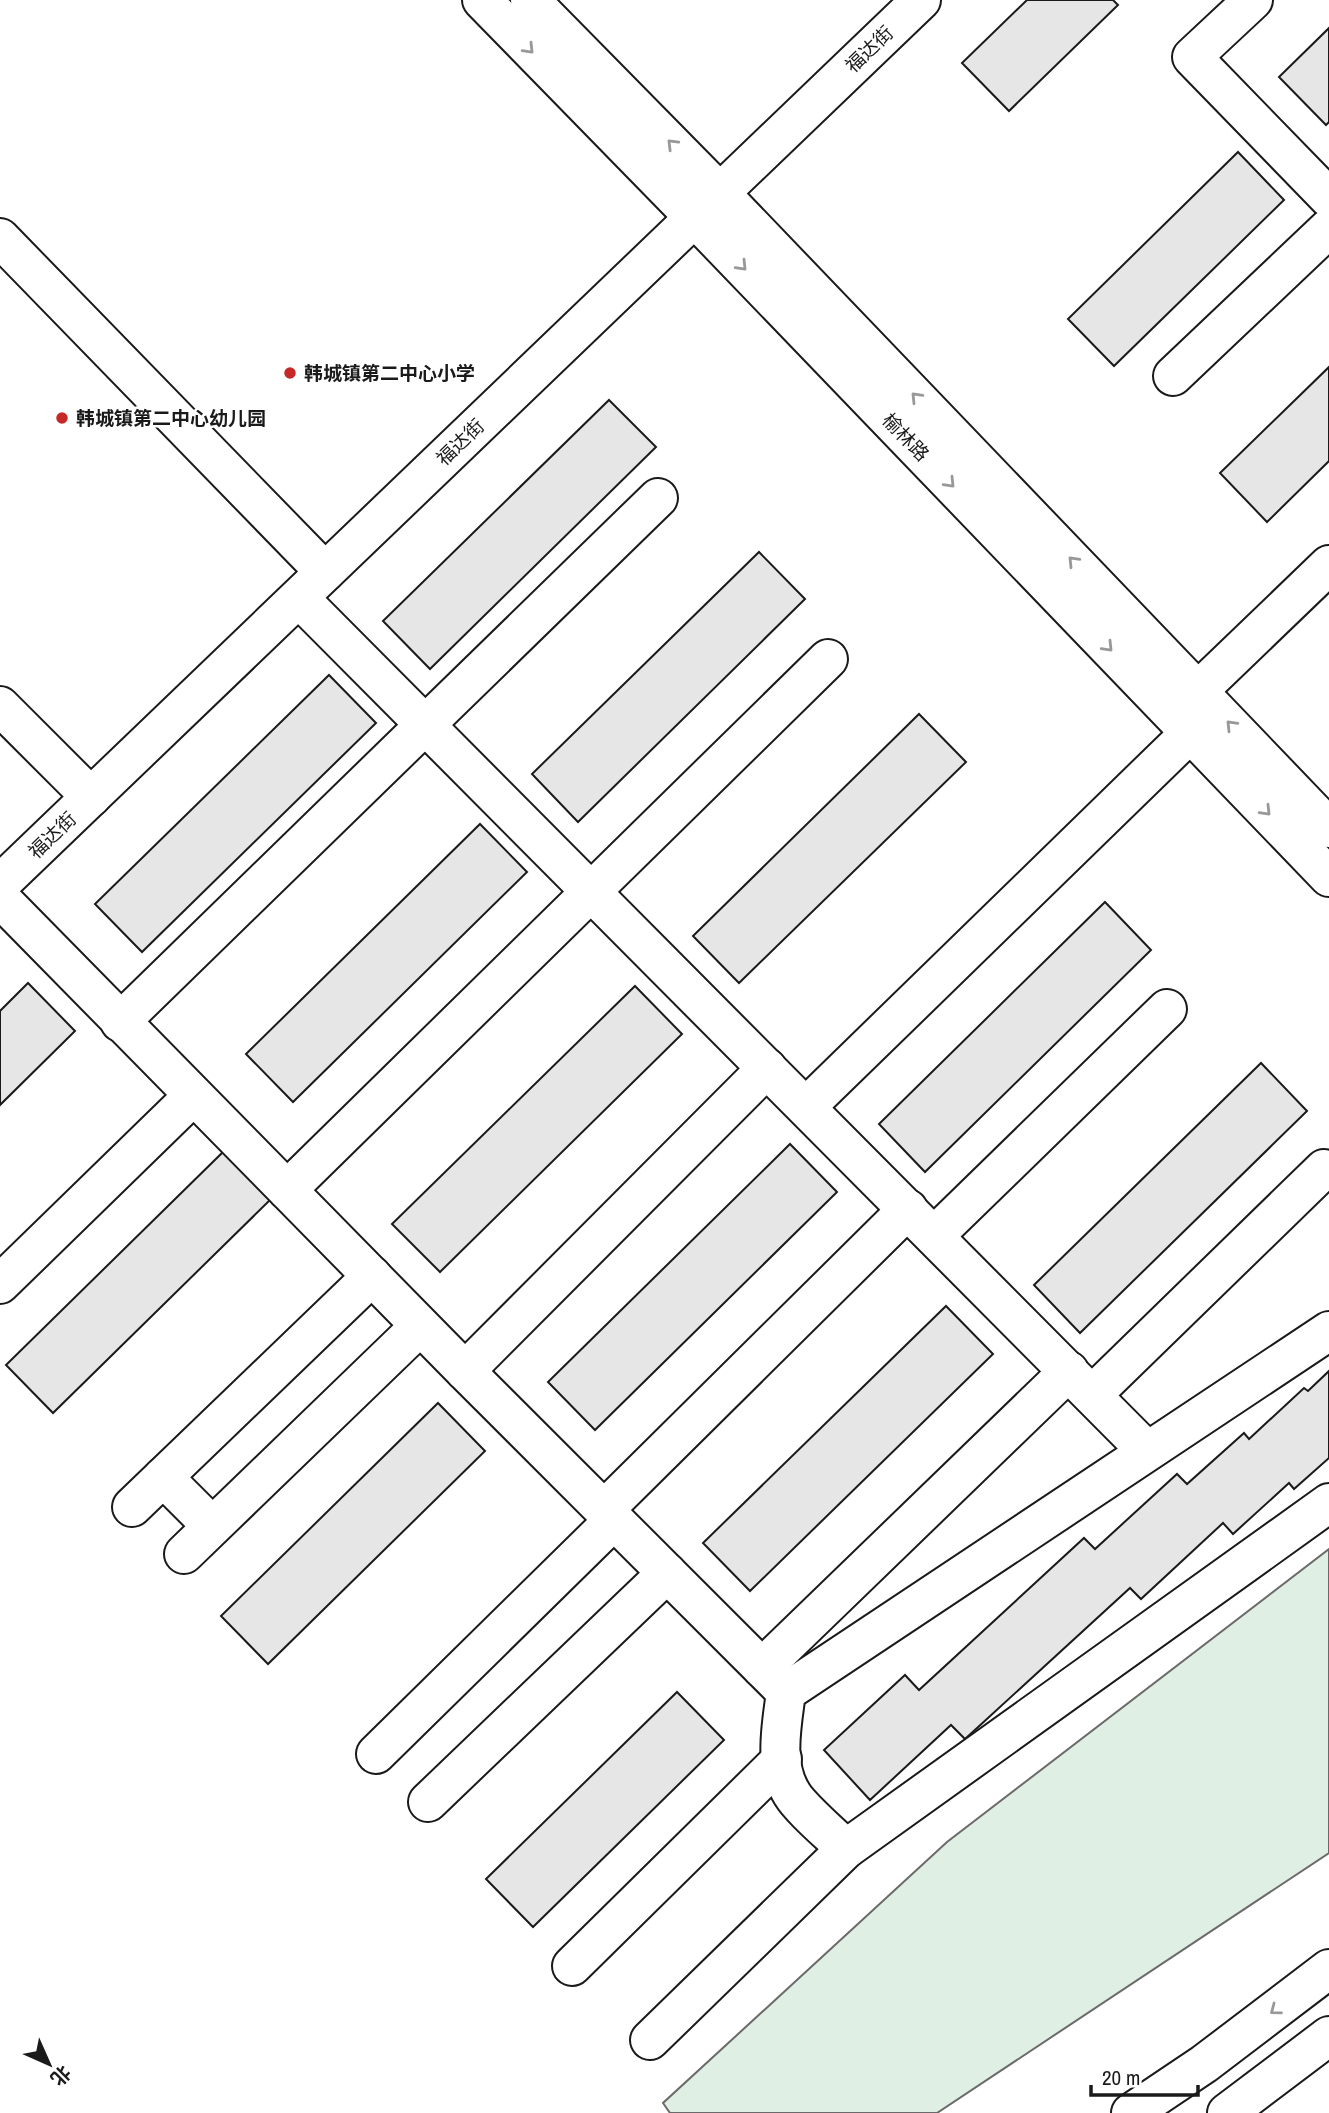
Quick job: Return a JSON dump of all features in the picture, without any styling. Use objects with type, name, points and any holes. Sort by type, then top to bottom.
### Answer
[{"type":"main road","name":"榆林路","points":[[482,0],[707,205],[1198,691],[1329,828]]},
{"type":"main road","name":"榆林路","points":[[530,0],[707,205],[1190,733],[1329,877]]},
{"type":"main road","name":"福达街","points":[[0,884],[921,0]]},
{"type":"main road","points":[[1253,0],[1192,57],[1329,198]]},
{"type":"main road","points":[[1173,376],[1329,228]]},
{"type":"main road","points":[[0,238],[312,585],[424,726],[591,890],[1147,1451]]},
{"type":"main road","points":[[120,1022],[657,498]]},
{"type":"main road","points":[[1198,691],[1329,565]]},
{"type":"main road","points":[[287,1190],[828,659]]},
{"type":"main road","points":[[0,706],[91,797]]},
{"type":"main road","points":[[806,1107],[1190,733]]},
{"type":"main road","points":[[0,898],[420,1326],[774,1680],[783,1770],[792,1795],[846,1849]]},
{"type":"main road","points":[[376,1754],[609,1515],[921,1222],[1167,1009]]},
{"type":"main road","points":[[465,1371],[767,1068]]},
{"type":"main road","points":[[0,1284],[193,1096]]},
{"type":"main road","points":[[774,1680],[1080,1383],[1324,1169]]},
{"type":"main road","points":[[132,1507],[372,1276]]},
{"type":"main road","points":[[184,1554],[420,1326]]},
{"type":"main road","points":[[774,1680],[1147,1451],[1329,1331]]},
{"type":"main road","points":[[163,1477],[212,1526]]},
{"type":"main road","points":[[650,2040],[846,1849],[1329,1503]]},
{"type":"main road","points":[[428,1802],[667,1573]]},
{"type":"main road","points":[[572,1966],[782,1759]]},
{"type":"main road","points":[[1131,2113],[1204,2064],[1329,1969]]},
{"type":"main road","points":[[1227,2113],[1329,2036]]},
{"type":"green space","points":[[1329,1549],[1329,1853],[937,2113],[670,2113],[663,2103],[947,1842]]},
{"type":"building","points":[[1027,0],[1113,0],[1118,5],[1009,111],[962,63]]},
{"type":"building","points":[[1329,28],[1329,122],[1326,125],[1279,77]]},
{"type":"building","points":[[1238,152],[1284,200],[1114,366],[1068,319]]},
{"type":"building","points":[[1329,367],[1329,461],[1267,522],[1220,473]]},
{"type":"building","points":[[609,400],[656,447],[430,669],[383,621]]},
{"type":"building","points":[[759,552],[805,599],[578,822],[532,774]]},
{"type":"building","points":[[329,675],[376,723],[142,952],[95,904]]},
{"type":"building","points":[[919,714],[966,762],[739,983],[693,936]]},
{"type":"building","points":[[480,824],[527,872],[293,1102],[246,1054]]},
{"type":"building","points":[[1105,902],[1151,950],[925,1172],[879,1124]]},
{"type":"building","points":[[28,983],[75,1031],[0,1105],[0,1011]]},
{"type":"building","points":[[635,986],[682,1034],[440,1272],[392,1224]]},
{"type":"building","points":[[1261,1063],[1307,1111],[1080,1333],[1034,1285]]},
{"type":"building","points":[[790,1144],[837,1192],[595,1430],[548,1382]]},
{"type":"building","points":[[223,1152],[270,1200],[53,1413],[6,1365]]},
{"type":"building","points":[[946,1306],[993,1354],[750,1591],[703,1543]]},
{"type":"building","points":[[1329,1371],[1329,1458],[1294,1489],[1289,1483],[1233,1534],[1223,1523],[1141,1599],[1130,1588],[965,1739],[951,1725],[870,1800],[824,1750],[905,1675],[919,1690],[1084,1538],[1095,1549],[1177,1474],[1187,1484],[1244,1433],[1249,1439],[1304,1388],[1308,1391]]},
{"type":"building","points":[[438,1403],[485,1451],[268,1664],[221,1616]]},
{"type":"building","points":[[677,1692],[724,1740],[533,1927],[486,1879]]},
{"type":"place","name":"韩城镇第二中心小学","points":[[290,373]]},
{"type":"place","name":"韩城镇第二中心幼儿园","points":[[62,418]]}]
